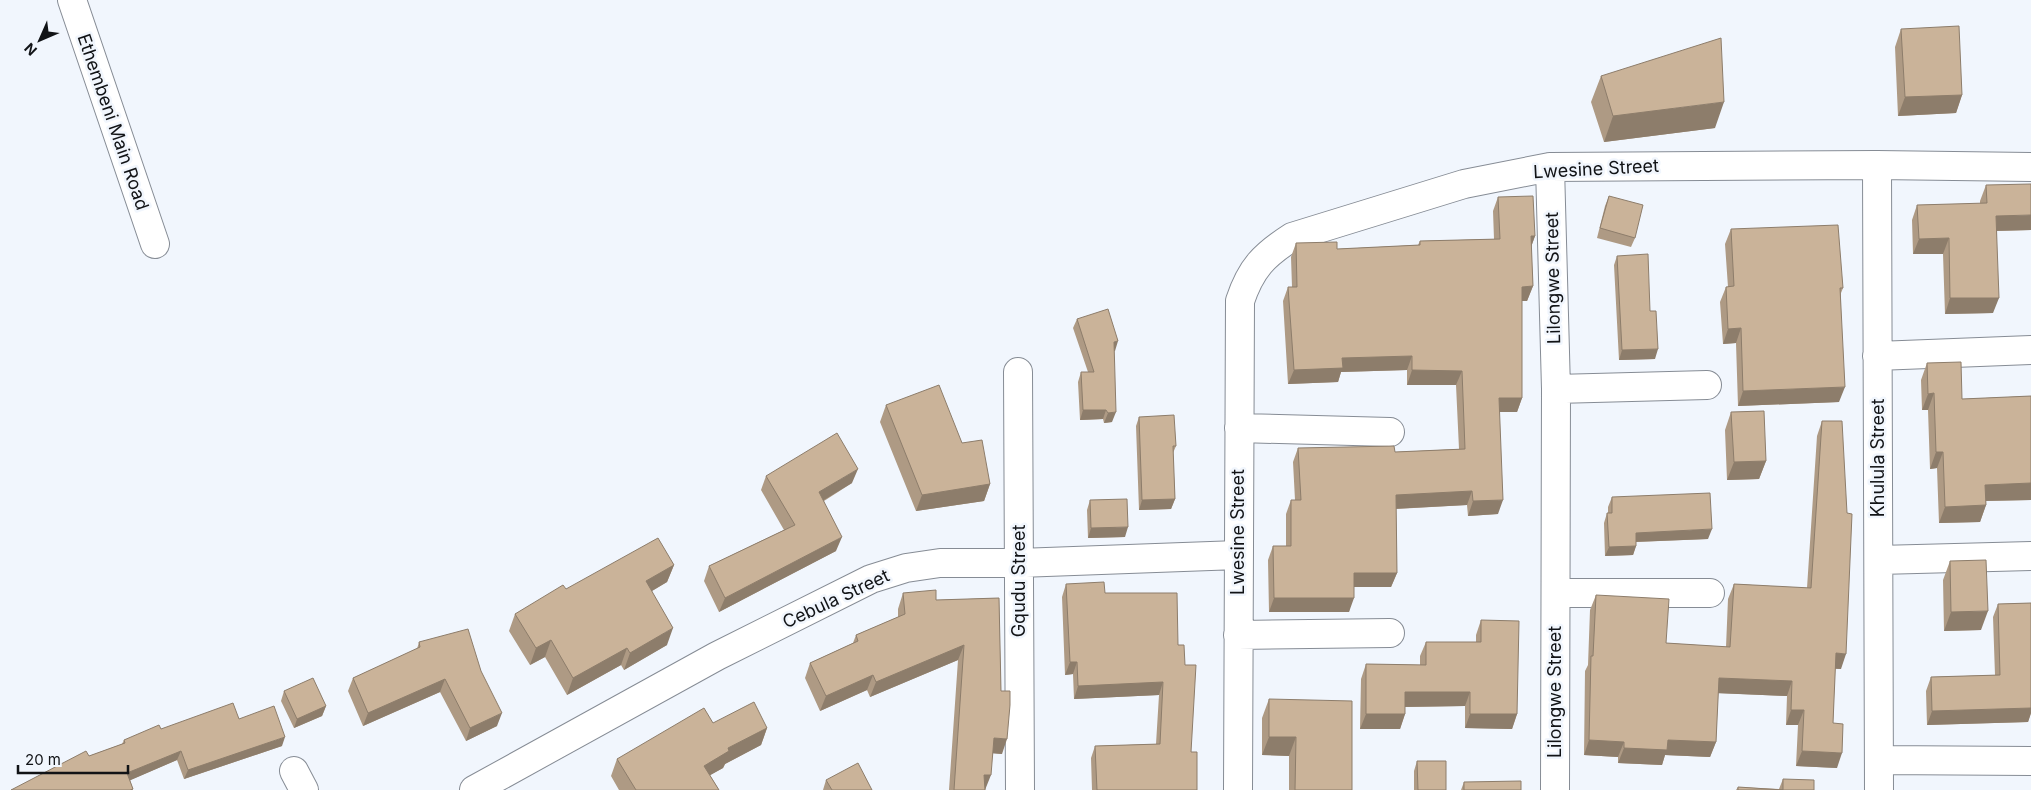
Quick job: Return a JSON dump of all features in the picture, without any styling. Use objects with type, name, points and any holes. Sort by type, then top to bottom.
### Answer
[{"type":"street","name":"Ethembeni Main Road","points":[[72,0],[154,244]]},
{"type":"street","name":"Lwesine Street","points":[[1238,790],[1240,301],[1252,271],[1270,251],[1292,237],[1464,184],[1550,167],[1877,165],[2031,167]]},
{"type":"street","name":"Khulula Street","points":[[1877,165],[1879,790]]},
{"type":"street","name":"Lilongwe Street","points":[[1550,167],[1556,389],[1555,790]]},
{"type":"street","points":[[1877,356],[2031,350]]},
{"type":"street","name":"Gqudu Street","points":[[1018,372],[1020,790]]},
{"type":"street","points":[[1556,389],[1707,385]]},
{"type":"street","points":[[1239,428],[1390,432]]},
{"type":"street","name":"Cebula Street","points":[[474,790],[717,656],[871,579],[906,568],[940,563],[1019,563],[1238,555]]},
{"type":"street","points":[[1879,560],[2031,556]]},
{"type":"street","points":[[1556,593],[1710,594]]},
{"type":"street","points":[[1238,635],[1390,633]]},
{"type":"street","points":[[1879,760],[2031,761]]},
{"type":"building","points":[[1959,26],[1962,95],[1905,97],[1901,29]]},
{"type":"building","points":[[1721,38],[1724,102],[1613,116],[1601,76]]},
{"type":"building","points":[[2031,184],[2031,215],[1996,216],[1999,298],[1950,298],[1949,238],[1919,239],[1917,205],[1987,203],[1986,185]]},
{"type":"building","points":[[1533,196],[1535,236],[1531,236],[1533,286],[1522,287],[1522,398],[1499,398],[1503,500],[1473,501],[1472,491],[1396,495],[1397,573],[1354,573],[1354,598],[1274,598],[1273,546],[1291,546],[1291,500],[1301,500],[1298,448],[1394,446],[1395,452],[1465,449],[1462,371],[1412,370],[1412,356],[1342,358],[1343,368],[1294,370],[1288,287],[1297,287],[1296,243],[1337,242],[1337,249],[1420,245],[1420,241],[1500,239],[1498,197]]},
{"type":"building","points":[[1609,196],[1643,205],[1635,238],[1600,228]]},
{"type":"building","points":[[1838,225],[1843,288],[1840,288],[1845,387],[1743,391],[1741,328],[1728,329],[1726,287],[1734,286],[1731,229]]},
{"type":"building","points":[[1648,254],[1650,311],[1656,311],[1658,349],[1622,350],[1617,256]]},
{"type":"building","points":[[1108,309],[1118,341],[1114,342],[1116,412],[1083,410],[1081,372],[1094,372],[1077,319]]},
{"type":"building","points":[[1961,362],[1962,399],[2031,396],[2031,483],[1985,485],[1986,505],[1945,507],[1943,452],[1936,452],[1934,393],[1928,394],[1927,363]]},
{"type":"building","points":[[939,385],[962,443],[982,440],[990,484],[922,495],[886,405]]},
{"type":"building","points":[[1764,411],[1766,461],[1734,462],[1731,412]]},
{"type":"building","points":[[1174,415],[1176,446],[1173,446],[1175,499],[1142,500],[1139,417]]},
{"type":"building","points":[[1822,421],[1842,421],[1847,513],[1852,514],[1846,654],[1836,653],[1833,723],[1843,724],[1842,753],[1802,751],[1804,710],[1791,710],[1792,681],[1719,678],[1716,742],[1668,740],[1667,750],[1624,748],[1624,742],[1589,740],[1591,656],[1593,656],[1596,595],[1669,599],[1666,643],[1730,647],[1734,584],[1811,588]]},
{"type":"building","points":[[837,433],[858,469],[819,492],[842,537],[725,598],[709,566],[795,525],[766,476]]},
{"type":"building","points":[[1710,493],[1712,529],[1636,533],[1636,546],[1609,547],[1607,513],[1612,513],[1612,497]]},
{"type":"building","points":[[1127,499],[1128,527],[1091,528],[1090,500]]},
{"type":"building","points":[[658,538],[674,565],[646,581],[673,628],[630,653],[627,648],[573,678],[551,640],[536,648],[515,614],[563,585],[566,589]]},
{"type":"building","points":[[1986,560],[1988,611],[1951,612],[1950,561]]},
{"type":"building","points":[[1104,582],[1105,593],[1177,593],[1178,645],[1184,645],[1185,665],[1196,665],[1191,752],[1197,752],[1197,790],[1097,790],[1095,746],[1160,744],[1163,682],[1078,686],[1077,662],[1070,662],[1066,584]]},
{"type":"building","points":[[936,590],[936,600],[999,598],[1001,691],[1010,691],[1010,705],[1007,739],[994,738],[991,775],[984,775],[985,790],[954,790],[964,645],[876,682],[873,675],[826,696],[810,663],[858,641],[856,635],[905,614],[903,593]]},
{"type":"building","points":[[2031,603],[2031,708],[1932,711],[1931,677],[2000,675],[1998,604]]},
{"type":"building","points":[[1481,620],[1519,621],[1517,714],[1470,714],[1470,692],[1405,692],[1405,714],[1366,714],[1366,664],[1426,665],[1426,642],[1481,642]]},
{"type":"building","points":[[468,629],[481,671],[502,713],[470,728],[445,679],[368,713],[353,678],[420,647],[419,642]]},
{"type":"building","points":[[313,678],[326,706],[297,719],[284,691]]},
{"type":"building","points":[[1269,699],[1352,701],[1352,790],[1295,790],[1296,737],[1269,737]]},
{"type":"building","points":[[754,702],[767,728],[728,748],[729,751],[704,766],[719,790],[636,790],[617,759],[704,708],[713,723]]},
{"type":"building","points":[[233,703],[239,719],[274,706],[285,737],[188,770],[181,751],[127,773],[133,789],[130,790],[11,790],[86,751],[89,756],[125,743],[124,740],[159,725],[161,729]]},
{"type":"building","points":[[1417,761],[1446,761],[1446,790],[1418,790]]},
{"type":"building","points":[[858,763],[872,790],[832,790],[826,780]]},
{"type":"building","points":[[1783,779],[1814,780],[1814,790],[1783,790]]},
{"type":"building","points":[[1521,781],[1521,790],[1464,790],[1464,782]]},
{"type":"building","points":[[1738,787],[1783,790],[1738,790]]}]
